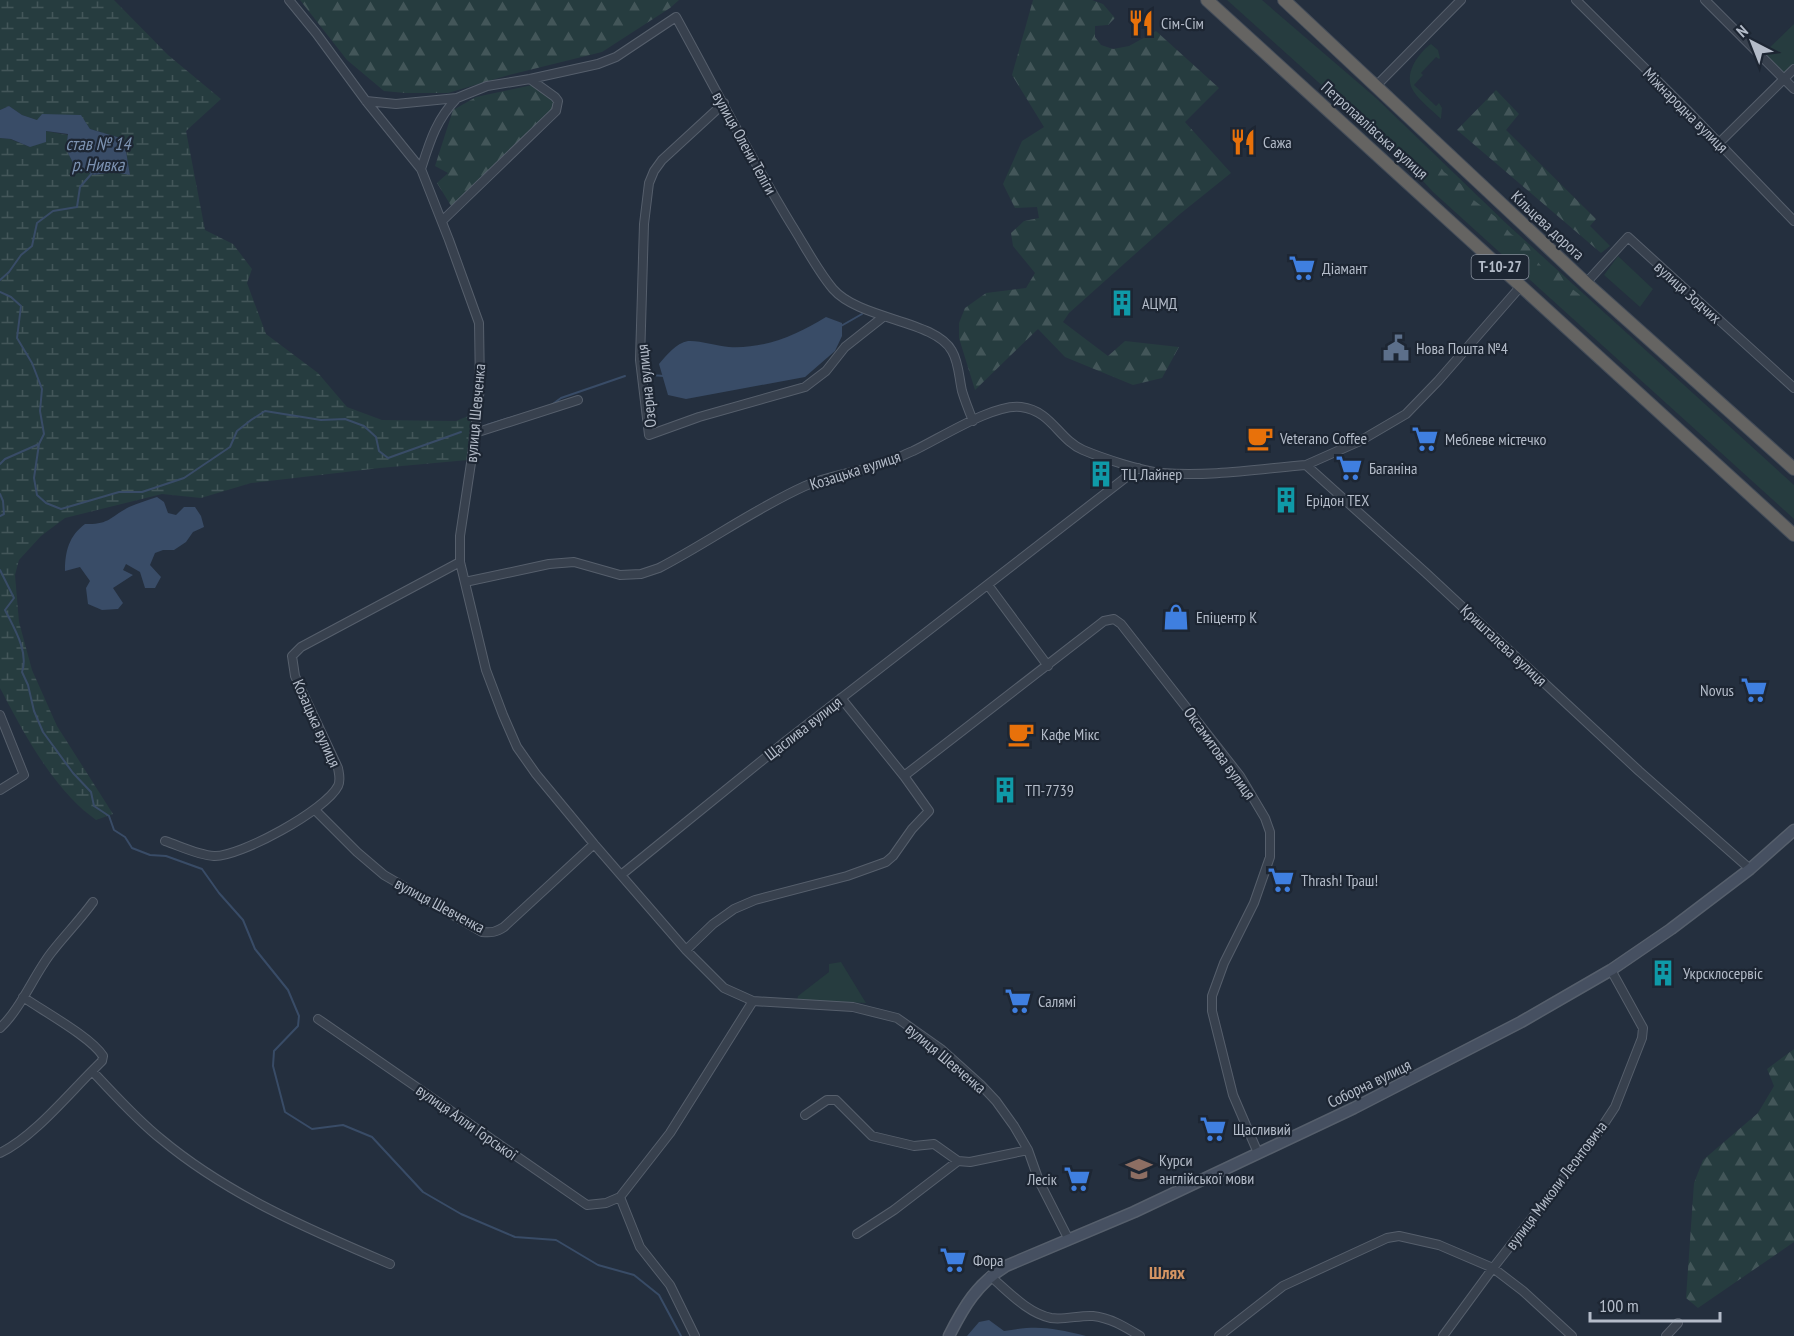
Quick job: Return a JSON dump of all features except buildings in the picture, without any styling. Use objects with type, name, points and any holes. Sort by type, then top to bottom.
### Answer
[{"type":"highway","name":"Петропавлівська вулиця","points":[[1207,0],[1794,535]]},
{"type":"highway","points":[[1212,0],[1221,13]]},
{"type":"highway","name":"Кільцева дорога","points":[[1284,0],[1586,283],[1794,469]]},
{"type":"main road","name":"Соборна вулиця","points":[[950,1336],[969,1300],[990,1276],[1006,1266],[1134,1212],[1416,1077],[1521,1022],[1611,970],[1671,929],[1750,869],[1794,830]]},
{"type":"street","name":"вулиця Шевченка","points":[[289,0],[421,169],[479,323],[480,388],[460,536],[460,562],[486,670],[517,747],[536,774],[594,844],[686,950],[724,988],[753,1001],[853,1007],[897,1018],[941,1049],[981,1085],[1014,1126],[1028,1150],[1039,1181],[1068,1238]]},
{"type":"street","points":[[1377,85],[1461,0]]},
{"type":"street","name":"Міжнародна вулиця","points":[[1576,0],[1794,221]]},
{"type":"street","points":[[1705,0],[1794,89]]},
{"type":"street","name":"вулиця Олени Теліги","points":[[458,98],[487,86],[598,64],[616,57],[676,17],[768,186],[824,277],[836,292],[849,301],[883,317],[902,321],[933,334],[945,342],[953,351],[963,393],[973,421]]},
{"type":"street","points":[[1719,143],[1794,69]]},
{"type":"street","points":[[442,221],[556,111],[558,101],[555,97],[530,79]]},
{"type":"street","points":[[366,101],[396,104],[458,98]]},
{"type":"street","points":[[421,169],[437,123],[446,109],[458,98]]},
{"type":"street","name":"Озерна вулиця","points":[[724,103],[662,160],[649,183],[644,224],[640,360],[649,435],[699,417],[805,387],[826,371],[845,347],[883,317]]},
{"type":"street","name":"вулиця Зодчих","points":[[1586,283],[1628,237],[1794,388]]},
{"type":"street","points":[[1306,465],[1360,441],[1406,414],[1521,286]]},
{"type":"street","points":[[475,433],[578,400]]},
{"type":"street","name":"Козацька вулиця","points":[[465,582],[549,564],[574,562],[620,575],[650,571],[675,560],[768,504],[808,485],[841,474],[877,466],[973,421],[1000,410],[1018,406],[1033,409],[1044,415],[1074,445],[1138,468],[1169,473],[1199,474],[1306,465]]},
{"type":"street","name":"Кришталева вулиця","points":[[1306,465],[1639,771],[1750,869]]},
{"type":"street","name":"Щаслива вулиця","points":[[621,875],[841,698],[1138,468]]},
{"type":"street","name":"Козацька вулиця","points":[[165,841],[215,856],[226,854],[271,837],[315,810],[339,785],[340,778],[338,768],[295,676],[292,656],[300,647],[460,562]]},
{"type":"street","points":[[988,585],[1048,666]]},
{"type":"street","name":"Оксамитова вулиця","points":[[904,777],[1104,621],[1114,619],[1122,624],[1240,776],[1265,818],[1270,832],[1270,857],[1254,903],[1218,978],[1212,996],[1212,1011],[1233,1095],[1258,1152]]},
{"type":"street","points":[[686,950],[713,924],[734,909],[755,900],[847,876],[886,862],[912,829],[929,812],[841,698]]},
{"type":"street","points":[[0,716],[24,775],[0,790]]},
{"type":"street","name":"вулиця Шевченка","points":[[315,810],[384,875],[482,932],[490,933],[497,932],[504,927],[594,844]]},
{"type":"street","points":[[0,1028],[50,954],[79,922],[93,902]]},
{"type":"street","name":"вулиця Миколи Леонтовича","points":[[1443,1336],[1594,1139],[1615,1107],[1642,1038],[1643,1028],[1611,970]]},
{"type":"street","points":[[0,1153],[26,1137],[102,1061],[103,1056],[100,1050],[23,997]]},
{"type":"street","points":[[695,1336],[670,1285],[640,1247],[620,1197],[670,1133],[753,1001]]},
{"type":"street","name":"вулиця Алли Горської","points":[[318,1019],[587,1205],[606,1203],[620,1197]]},
{"type":"street","points":[[92,1071],[142,1123],[206,1172],[301,1226],[390,1264]]},
{"type":"street","points":[[805,1114],[827,1100],[836,1101],[872,1136],[914,1146],[934,1144],[958,1161],[970,1162],[1028,1150]]},
{"type":"street","points":[[857,1234],[894,1210],[958,1161]]},
{"type":"street","points":[[1219,1336],[1283,1286],[1387,1238],[1399,1236],[1438,1245],[1493,1268],[1523,1291],[1572,1336]]},
{"type":"street","points":[[990,1276],[1036,1312],[1052,1318],[1093,1316],[1109,1319],[1140,1336]]},
{"type":"street","points":[[1666,1336],[1678,1323]]},
{"type":"green space","points":[[0,0],[114,0],[168,55],[221,99],[186,131],[205,230],[233,244],[252,269],[247,283],[266,334],[318,373],[347,407],[382,420],[456,421],[473,414],[468,460],[251,483],[201,498],[162,494],[65,518],[41,536],[19,560],[15,575],[19,622],[32,670],[57,726],[113,814],[96,820],[74,801],[50,773],[23,731],[0,688],[0,138],[10,139],[30,147],[45,131],[68,135],[66,149],[73,163],[94,175],[113,172],[130,174],[124,139],[90,129],[81,116],[37,120],[22,115],[9,106],[0,110]]},
{"type":"green space","points":[[300,0],[679,0],[602,52],[448,93],[405,93],[384,91],[347,60]]},
{"type":"green space","points":[[1033,0],[1092,0],[1103,4],[1115,18],[1108,25],[1095,26],[1095,37],[1101,45],[1113,49],[1129,46],[1156,31],[1219,88],[1185,122],[1231,173],[1180,214],[1069,313],[1063,322],[1108,356],[1125,341],[1179,347],[1162,378],[1133,385],[1065,357],[1038,329],[975,390],[959,338],[959,323],[965,308],[986,293],[1026,288],[1035,273],[1013,246],[1011,233],[1024,221],[1039,218],[1037,207],[1015,208],[1003,184],[1022,141],[1044,127],[1012,75]]},
{"type":"green space","points":[[1227,0],[1262,0],[1376,98],[1508,225],[1794,485],[1794,519],[1433,192],[1397,153]]},
{"type":"green space","points":[[1794,24],[1794,65],[1787,72],[1782,73],[1763,54]]},
{"type":"green space","points":[[1431,44],[1438,50],[1440,58],[1436,57],[1421,73],[1423,75],[1414,85],[1436,106],[1439,103],[1442,108],[1441,119],[1417,96],[1410,79],[1413,65]]},
{"type":"green space","points":[[532,85],[556,100],[552,109],[453,209],[437,183],[448,173],[435,166],[453,110],[476,97]]},
{"type":"green space","points":[[1496,90],[1519,114],[1506,130],[1596,219],[1590,226],[1610,246],[1601,253],[1457,130]]},
{"type":"green space","points":[[1433,160],[1444,172],[1461,184],[1471,198],[1497,218],[1511,234],[1526,244],[1535,254],[1541,266],[1557,271],[1567,285],[1584,298],[1586,304],[1577,309],[1556,295],[1552,281],[1546,277],[1529,273],[1503,236],[1488,224],[1466,214],[1454,191],[1431,173],[1429,162]]},
{"type":"green space","points":[[1618,256],[1653,289],[1640,307],[1604,275]]},
{"type":"green space","points":[[841,962],[866,1003],[797,1000],[798,996],[829,972],[829,964]]},
{"type":"green space","points":[[1794,1049],[1794,1242],[1698,1308],[1686,1298],[1694,1183],[1703,1160],[1758,1113],[1774,1086],[1767,1069]]},
{"type":"water","name":"став № 14 р. Нивка","points":[[9,106],[22,115],[37,120],[42,114],[81,115],[90,129],[124,139],[130,175],[113,172],[94,175],[73,163],[66,149],[68,134],[46,131],[46,142],[30,147],[11,139],[0,138],[0,110]]},
{"type":"water","points":[[826,317],[842,323],[842,336],[835,351],[805,377],[686,399],[668,395],[659,364],[679,344],[697,341],[729,347],[755,346],[780,340]]},
{"type":"water","points":[[157,497],[164,502],[168,513],[176,515],[184,507],[195,507],[204,527],[193,532],[186,542],[174,550],[155,553],[150,565],[161,577],[155,588],[145,588],[140,572],[126,564],[123,570],[133,575],[113,588],[123,603],[118,609],[102,610],[88,604],[86,588],[90,581],[80,567],[65,571],[67,551],[75,534],[85,524],[104,522],[129,507]]},
{"type":"water","points":[[989,1320],[1004,1331],[1045,1328],[1086,1336],[967,1336],[979,1322]]},
{"type":"waterway","points":[[0,280],[21,255],[32,246],[37,223],[53,211],[77,207],[80,187],[93,172]]},
{"type":"waterway","points":[[0,292],[11,297],[21,306],[17,338],[32,363],[42,389],[40,411],[44,434],[39,444],[5,459],[0,464]]},
{"type":"waterway","points":[[841,326],[862,314]]},
{"type":"waterway","points":[[651,375],[664,376]]},
{"type":"waterway","points":[[550,406],[561,398],[625,376]]},
{"type":"waterway","points":[[39,444],[34,478],[37,495],[46,503],[61,509],[119,492],[142,492],[184,478],[230,447],[237,431],[265,411],[321,420],[345,419],[364,426],[376,437],[379,451],[388,458],[461,432]]},
{"type":"waterway","points":[[487,425],[516,416]]},
{"type":"waterway","points":[[0,494],[4,514],[0,516]]},
{"type":"waterway","points":[[0,570],[14,598],[5,610],[22,648],[24,656],[22,672],[43,732],[73,773],[91,792],[94,806],[109,816],[114,830],[125,837],[132,848],[150,855],[166,856],[202,869],[243,920],[255,949],[288,990],[299,1016],[298,1026],[274,1051],[273,1066],[285,1112],[312,1129],[343,1125],[372,1137],[423,1192],[461,1214],[515,1237],[556,1240],[598,1265],[634,1275],[659,1295],[681,1336]]},
{"type":"place","name":"Сім-Сім","points":[[1141,23]]},
{"type":"place","name":"Сажа","points":[[1243,142]]},
{"type":"place","name":"Діамант","points":[[1302,268]]},
{"type":"place","name":"АЦМД","points":[[1122,303]]},
{"type":"place","name":"Нова Пошта №4","points":[[1396,348]]},
{"type":"place","name":"Veterano Coffee","points":[[1260,438]]},
{"type":"place","name":"Меблеве містечко","points":[[1425,439]]},
{"type":"place","name":"Баганіна","points":[[1349,468]]},
{"type":"place","name":"ТЦ Лайнер","points":[[1101,474]]},
{"type":"place","name":"Ерідон ТЕХ","points":[[1286,500]]},
{"type":"place","name":"Епіцентр К","points":[[1176,617]]},
{"type":"place","name":"Novus","points":[[1754,690]]},
{"type":"place","name":"Кафе Мікс","points":[[1021,734]]},
{"type":"place","name":"ТП-7739","points":[[1005,790]]},
{"type":"place","name":"Thrash! Траш!","points":[[1281,880]]},
{"type":"place","name":"Укрсклосервіс","points":[[1663,973]]},
{"type":"place","name":"Салямі","points":[[1018,1001]]},
{"type":"place","name":"Щасливий","points":[[1213,1129]]},
{"type":"place","name":"Курси англійської мови","points":[[1139,1169]]},
{"type":"place","name":"Лесік","points":[[1077,1179]]},
{"type":"place","name":"Фора","points":[[953,1260]]},
{"type":"district","name":"Шлях","points":[[1167,1273]]}]
